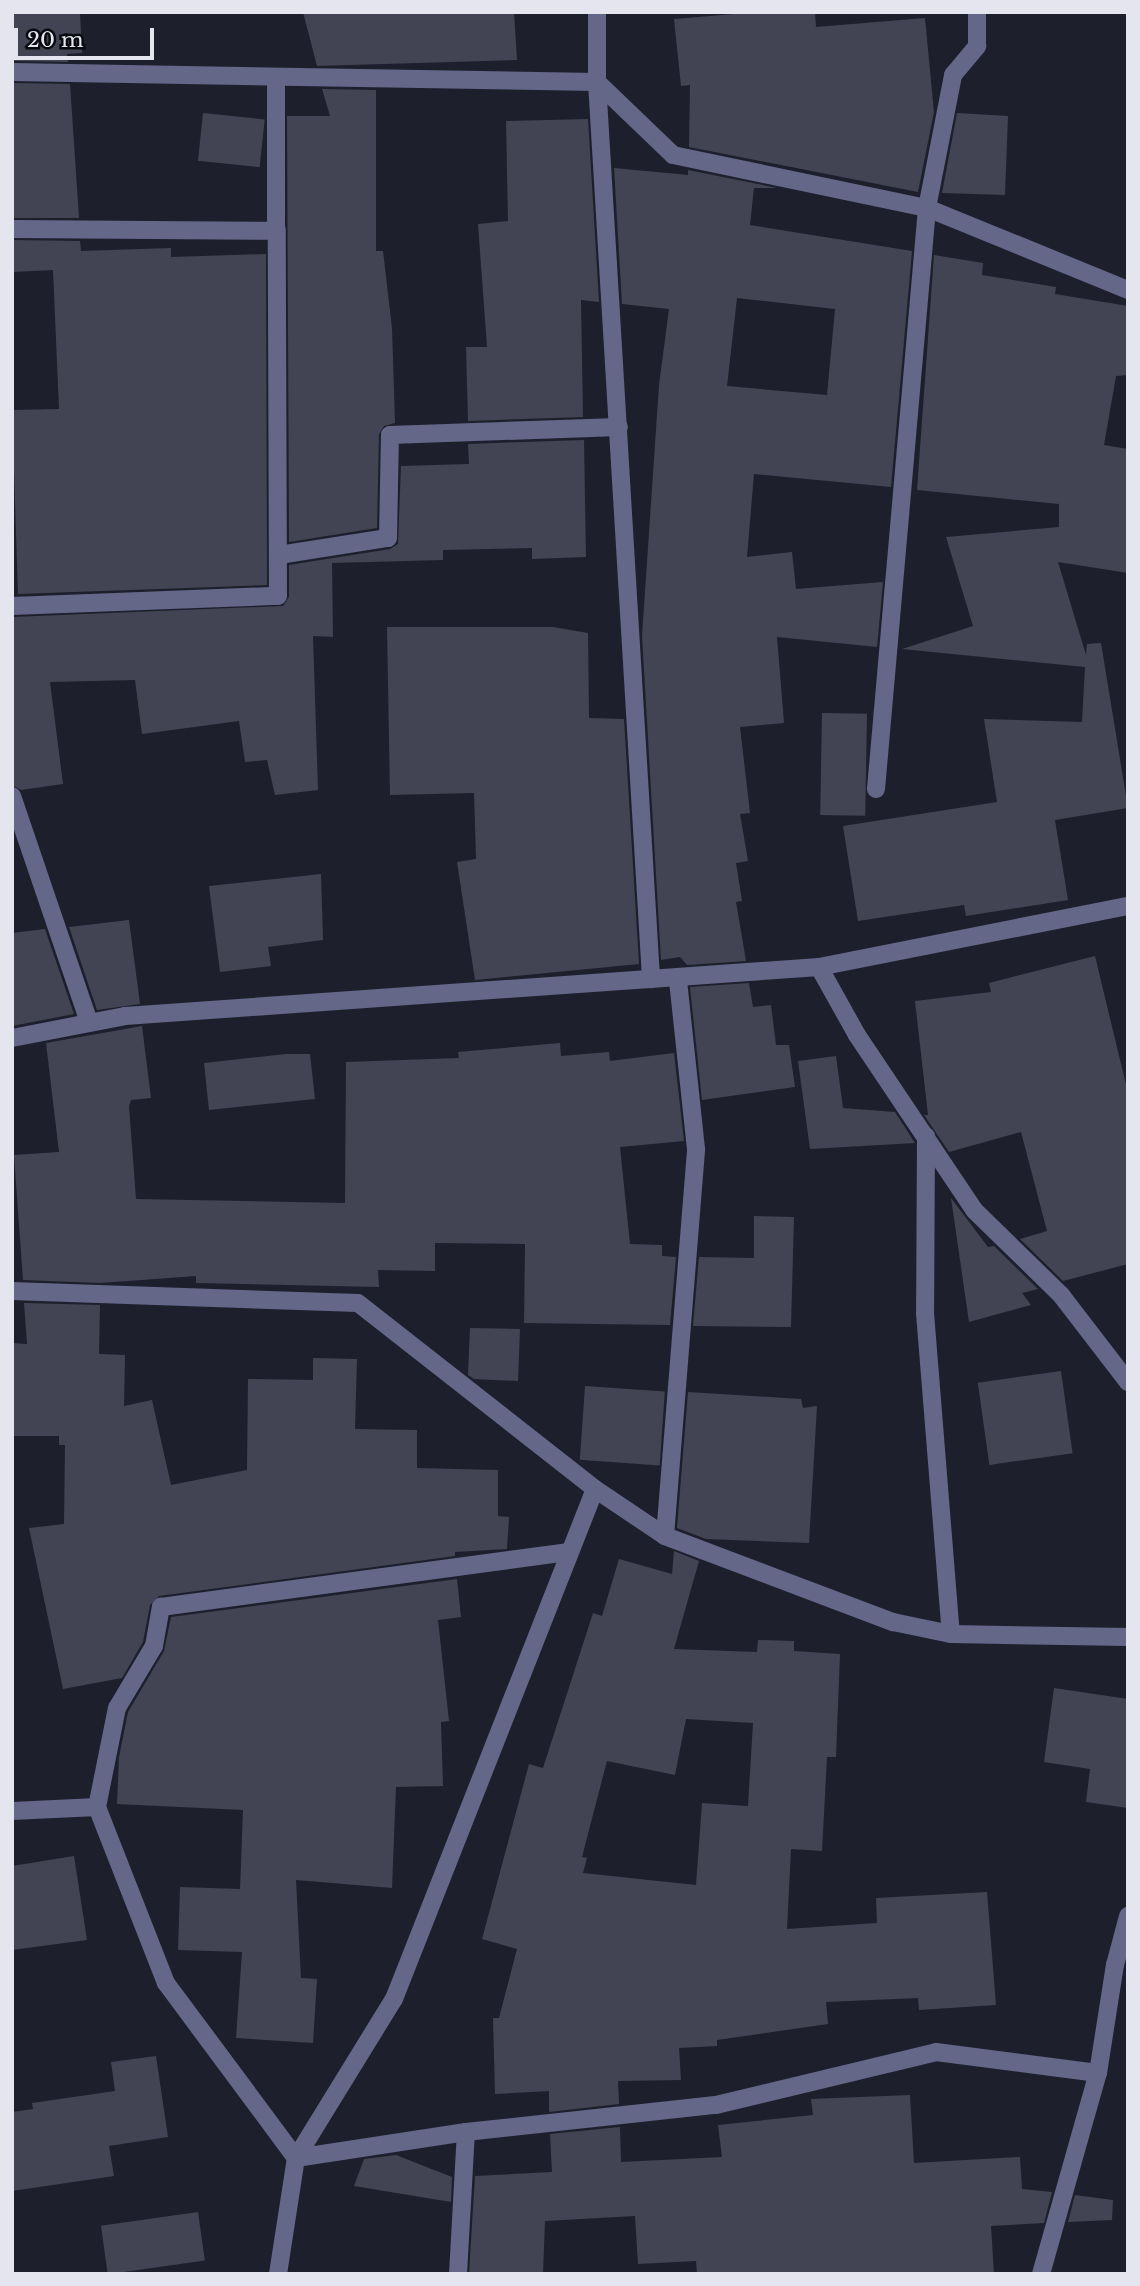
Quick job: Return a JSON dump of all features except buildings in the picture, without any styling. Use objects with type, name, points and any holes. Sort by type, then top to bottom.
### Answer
[{"type":"street","points":[[597,12],[597,82],[620,427],[651,979]]},
{"type":"street","points":[[876,789],[927,208],[953,75],[977,46],[977,12]]},
{"type":"street","points":[[12,72],[597,82],[673,155],[927,208],[1128,289]]},
{"type":"street","points":[[12,606],[278,596],[276,78]]},
{"type":"street","points":[[12,229],[277,229]]},
{"type":"street","points":[[279,555],[388,538],[390,435],[620,427]]},
{"type":"street","points":[[12,796],[89,1022]]},
{"type":"street","points":[[12,1038],[125,1016],[818,967],[1128,906]]},
{"type":"street","points":[[818,967],[857,1035],[974,1210],[1061,1295],[1128,1382]]},
{"type":"street","points":[[664,1536],[696,1149],[678,979]]},
{"type":"street","points":[[926,1136],[925,1313],[951,1634]]},
{"type":"street","points":[[12,1292],[358,1303],[595,1489],[664,1536],[893,1622],[951,1634],[1128,1637]]},
{"type":"street","points":[[278,2274],[296,2158],[394,1999],[595,1489]]},
{"type":"street","points":[[296,2158],[166,1983],[97,1807],[117,1708],[154,1646],[161,1607],[569,1552]]},
{"type":"street","points":[[12,1811],[97,1807]]},
{"type":"street","points":[[1041,2274],[1098,2073],[1121,1966],[1128,1916]]},
{"type":"street","points":[[296,2158],[466,2132],[716,2105],[936,2052],[1098,2073]]},
{"type":"street","points":[[457,2274],[466,2132]]}]
